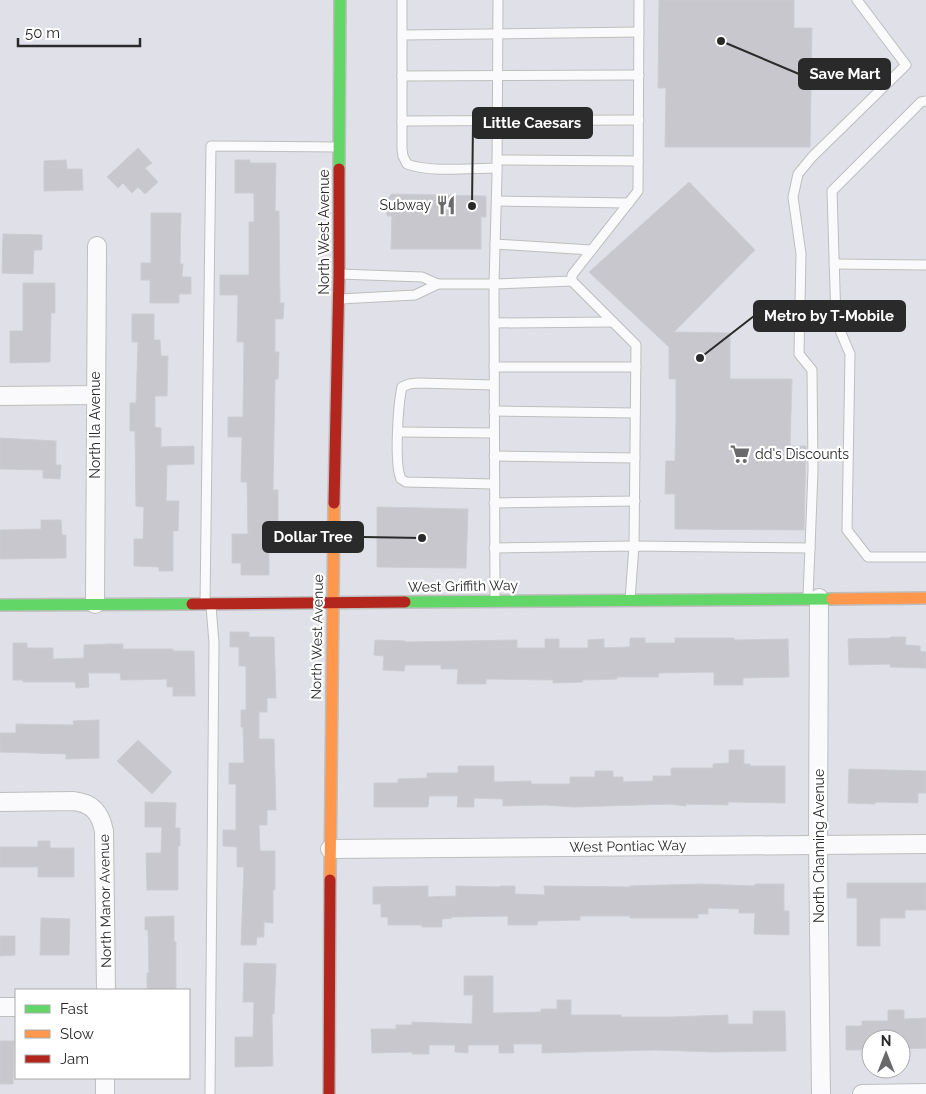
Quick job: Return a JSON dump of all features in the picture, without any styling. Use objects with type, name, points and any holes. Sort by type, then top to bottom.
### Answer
[{"type":"main road","name":"North West Avenue","points":[[329,1094],[332,602],[339,299],[340,0]]},
{"type":"main road","name":"West Griffith Way","points":[[0,605],[926,598]]},
{"type":"street","name":"North Ila Avenue","points":[[95,604],[97,246]]},
{"type":"street","points":[[0,396],[95,395]]},
{"type":"street","name":"North Channing Avenue","points":[[814,598],[821,1094]]},
{"type":"street","name":"North Manor Avenue","points":[[0,802],[73,801],[82,802],[98,812],[102,820],[105,838],[106,989]]},
{"type":"street","name":"West Pontiac Way","points":[[330,849],[926,844]]},
{"type":"street","points":[[0,1007],[15,1007]]},
{"type":"street","points":[[105,1079],[105,1094]]},
{"type":"street","points":[[862,1094],[926,1093]]},
{"type":"lane","points":[[402,0],[403,156],[407,164],[416,168],[428,168],[498,164],[638,161]]},
{"type":"lane","points":[[495,600],[494,284],[498,164],[498,0]]},
{"type":"lane","points":[[630,600],[634,546],[636,344],[572,282],[572,275],[638,191],[639,0]]},
{"type":"lane","points":[[814,598],[810,548],[813,470],[812,370],[799,354],[801,254],[793,197],[798,174],[803,168],[906,65],[857,0]]},
{"type":"lane","points":[[402,35],[639,32]]},
{"type":"lane","points":[[402,76],[639,75]]},
{"type":"lane","points":[[926,101],[921,102],[832,192],[836,321],[850,354],[847,530],[868,557],[926,557]]},
{"type":"lane","points":[[402,121],[639,120]]},
{"type":"lane","points":[[210,1094],[214,643],[208,603],[210,146],[340,147]]},
{"type":"lane","points":[[497,201],[629,203]]},
{"type":"lane","points":[[496,244],[592,250]]},
{"type":"lane","points":[[834,264],[926,265]]},
{"type":"lane","points":[[339,274],[422,277],[438,284],[572,282]]},
{"type":"lane","points":[[339,299],[415,295],[438,284]]},
{"type":"lane","points":[[494,322],[613,322]]},
{"type":"lane","points":[[494,367],[636,367]]},
{"type":"lane","points":[[494,384],[409,384],[402,387],[400,395],[398,467],[401,479],[414,483],[494,484]]},
{"type":"lane","points":[[494,411],[635,412]]},
{"type":"lane","points":[[399,432],[494,433]]},
{"type":"lane","points":[[494,456],[635,458]]},
{"type":"lane","points":[[494,502],[635,501]]},
{"type":"lane","points":[[494,548],[634,546],[810,548]]},
{"type":"building","points":[[659,0],[794,0],[794,28],[812,28],[810,147],[665,147],[666,88],[658,88]]},
{"type":"building","points":[[138,148],[152,163],[145,168],[158,182],[145,194],[138,187],[132,193],[123,183],[118,188],[107,177]]},
{"type":"building","points":[[66,160],[67,169],[82,169],[83,190],[44,191],[44,161]]},
{"type":"building","points":[[235,160],[250,160],[250,163],[276,163],[275,211],[279,211],[280,303],[284,303],[283,319],[275,319],[275,352],[279,352],[278,379],[275,379],[273,490],[278,490],[278,551],[269,550],[269,575],[241,575],[241,563],[232,563],[232,534],[248,534],[247,482],[241,482],[242,437],[228,437],[228,417],[243,417],[244,342],[237,342],[238,295],[220,295],[220,275],[249,275],[249,222],[254,222],[254,193],[235,193]]},
{"type":"building","points":[[689,182],[755,250],[674,332],[730,333],[730,379],[792,379],[790,446],[806,446],[804,530],[675,529],[675,494],[665,494],[666,461],[675,461],[676,379],[669,379],[669,347],[589,272]]},
{"type":"building","points":[[392,194],[486,196],[486,217],[481,217],[481,249],[391,249],[392,216],[387,216],[387,199]]},
{"type":"building","points":[[151,213],[181,213],[180,264],[183,264],[182,277],[191,277],[191,294],[179,294],[179,303],[150,303],[150,280],[141,280],[141,263],[151,263]]},
{"type":"building","points":[[3,234],[42,235],[42,250],[34,250],[33,274],[2,273]]},
{"type":"building","points":[[23,283],[55,283],[55,313],[51,313],[50,362],[10,363],[10,331],[23,331]]},
{"type":"building","points":[[132,314],[154,314],[154,340],[160,340],[161,356],[168,356],[167,396],[155,396],[155,427],[161,428],[161,447],[194,446],[194,464],[167,465],[166,501],[179,501],[178,531],[173,531],[173,571],[159,571],[159,567],[134,566],[134,539],[143,539],[144,507],[136,506],[135,431],[130,431],[130,403],[136,403],[138,342],[132,342]]},
{"type":"building","points":[[0,438],[56,441],[56,465],[61,465],[60,479],[43,478],[43,470],[0,469]]},
{"type":"building","points":[[377,507],[468,509],[466,568],[377,567]]},
{"type":"building","points":[[41,520],[61,520],[62,535],[66,535],[66,558],[0,559],[0,530],[41,529]]},
{"type":"building","points":[[230,632],[249,632],[249,637],[274,637],[276,698],[267,698],[267,712],[259,712],[259,739],[274,739],[276,810],[267,810],[267,825],[259,825],[260,851],[275,851],[275,890],[273,890],[273,923],[264,922],[264,937],[257,937],[256,945],[241,945],[244,867],[237,867],[237,847],[223,846],[223,830],[236,830],[236,784],[229,784],[229,763],[244,763],[241,710],[246,710],[246,666],[239,666],[239,647],[230,647]]},
{"type":"building","points":[[906,637],[905,645],[920,646],[920,651],[926,652],[926,668],[890,667],[890,664],[849,665],[848,639]]},
{"type":"building","points":[[630,638],[645,638],[645,643],[675,643],[675,638],[788,639],[789,677],[743,678],[743,685],[714,685],[714,672],[659,673],[658,677],[617,677],[617,679],[582,680],[583,682],[553,683],[553,680],[486,679],[486,684],[457,684],[458,669],[441,669],[441,665],[405,665],[404,671],[383,670],[384,656],[374,655],[375,640],[405,642],[517,640],[517,648],[545,648],[545,639],[559,639],[559,648],[588,648],[588,640],[604,639],[604,648],[630,647]]},
{"type":"building","points":[[13,643],[27,643],[27,648],[53,648],[53,659],[84,658],[84,645],[123,644],[123,649],[194,651],[195,696],[173,696],[173,687],[167,687],[167,679],[121,680],[120,673],[88,673],[89,687],[76,688],[75,682],[23,682],[23,680],[13,680]]},
{"type":"building","points":[[99,720],[99,758],[66,759],[66,754],[0,752],[0,733],[16,733],[16,724],[74,725],[73,721]]},
{"type":"building","points":[[138,740],[172,772],[152,794],[117,761]]},
{"type":"building","points":[[729,750],[744,750],[744,764],[750,764],[750,766],[785,766],[785,803],[728,802],[728,805],[686,804],[686,806],[670,804],[573,807],[546,805],[503,806],[503,799],[474,798],[474,807],[457,807],[458,796],[429,796],[428,807],[374,807],[374,783],[398,783],[398,779],[427,778],[427,773],[458,773],[458,766],[494,766],[494,782],[531,781],[531,784],[570,784],[570,777],[595,777],[595,771],[613,771],[613,777],[623,777],[623,782],[653,781],[653,776],[671,776],[671,768],[713,768],[713,764],[729,763]]},
{"type":"building","points":[[849,769],[926,771],[926,793],[918,793],[918,803],[848,803]]},
{"type":"building","points":[[145,802],[176,803],[175,828],[180,828],[178,890],[147,890],[146,853],[161,853],[162,827],[145,827]]},
{"type":"building","points":[[38,841],[50,841],[50,848],[74,848],[74,877],[38,877],[38,867],[0,867],[0,847],[38,847]]},
{"type":"building","points":[[847,883],[926,883],[926,910],[905,910],[905,918],[880,918],[880,946],[857,946],[857,898],[847,898]]},
{"type":"building","points":[[700,884],[755,886],[755,884],[784,884],[784,911],[789,911],[789,935],[754,934],[755,913],[739,913],[739,909],[708,908],[708,914],[698,914],[698,918],[580,916],[580,920],[538,921],[537,925],[508,925],[508,916],[451,917],[442,919],[442,927],[422,927],[422,925],[388,925],[388,917],[381,917],[381,904],[373,904],[373,887],[428,886],[428,897],[456,896],[456,886],[515,886],[515,894],[545,895],[544,886],[630,887]]},
{"type":"building","points":[[174,916],[176,989],[147,989],[147,973],[149,973],[148,930],[145,930],[145,917]]},
{"type":"building","points":[[41,918],[70,919],[69,955],[40,955]]},
{"type":"building","points":[[0,936],[15,936],[15,955],[0,956]]},
{"type":"building","points":[[244,963],[276,964],[274,1014],[272,1014],[273,1066],[235,1067],[235,1037],[253,1037],[254,1002],[243,1002]]},
{"type":"building","points":[[464,976],[493,976],[493,1013],[541,1012],[541,1009],[557,1009],[557,1000],[571,1000],[571,1015],[671,1017],[728,1015],[728,1024],[753,1024],[753,1011],[785,1011],[786,1051],[714,1052],[655,1050],[542,1053],[542,1044],[513,1044],[514,1053],[499,1053],[499,1045],[468,1045],[468,1053],[455,1052],[455,1045],[429,1045],[429,1054],[412,1054],[412,1052],[372,1053],[371,1029],[396,1029],[396,1025],[412,1025],[412,1022],[472,1024],[473,995],[464,995]]},
{"type":"building","points":[[888,1010],[904,1010],[904,1019],[926,1018],[926,1048],[911,1049],[911,1029],[861,1029],[861,1050],[846,1050],[846,1026],[862,1026],[862,1021],[888,1021]]},
{"type":"building","points":[[0,1041],[14,1041],[13,1084],[0,1084]]},
{"type":"traffic: fast","points":[[339,169],[340,0]]},
{"type":"traffic: fast","points":[[405,602],[832,599]]},
{"type":"traffic: fast","points":[[0,605],[192,604]]},
{"type":"traffic: slow","points":[[330,880],[334,503]]},
{"type":"traffic: slow","points":[[832,599],[926,598]]},
{"type":"traffic: jam","points":[[334,503],[339,274],[339,169]]},
{"type":"traffic: jam","points":[[192,604],[405,602]]},
{"type":"traffic: jam","points":[[329,1094],[330,880]]},
{"type":"place","name":"Save Mart","points":[[721,41]]},
{"type":"place","name":"Subway","points":[[446,205]]},
{"type":"place","name":"Little Caesars","points":[[472,206]]},
{"type":"place","name":"Metro by T-Mobile","points":[[700,358]]},
{"type":"place","name":"dd's Discounts","points":[[740,454]]},
{"type":"place","name":"Dollar Tree","points":[[422,538]]}]
